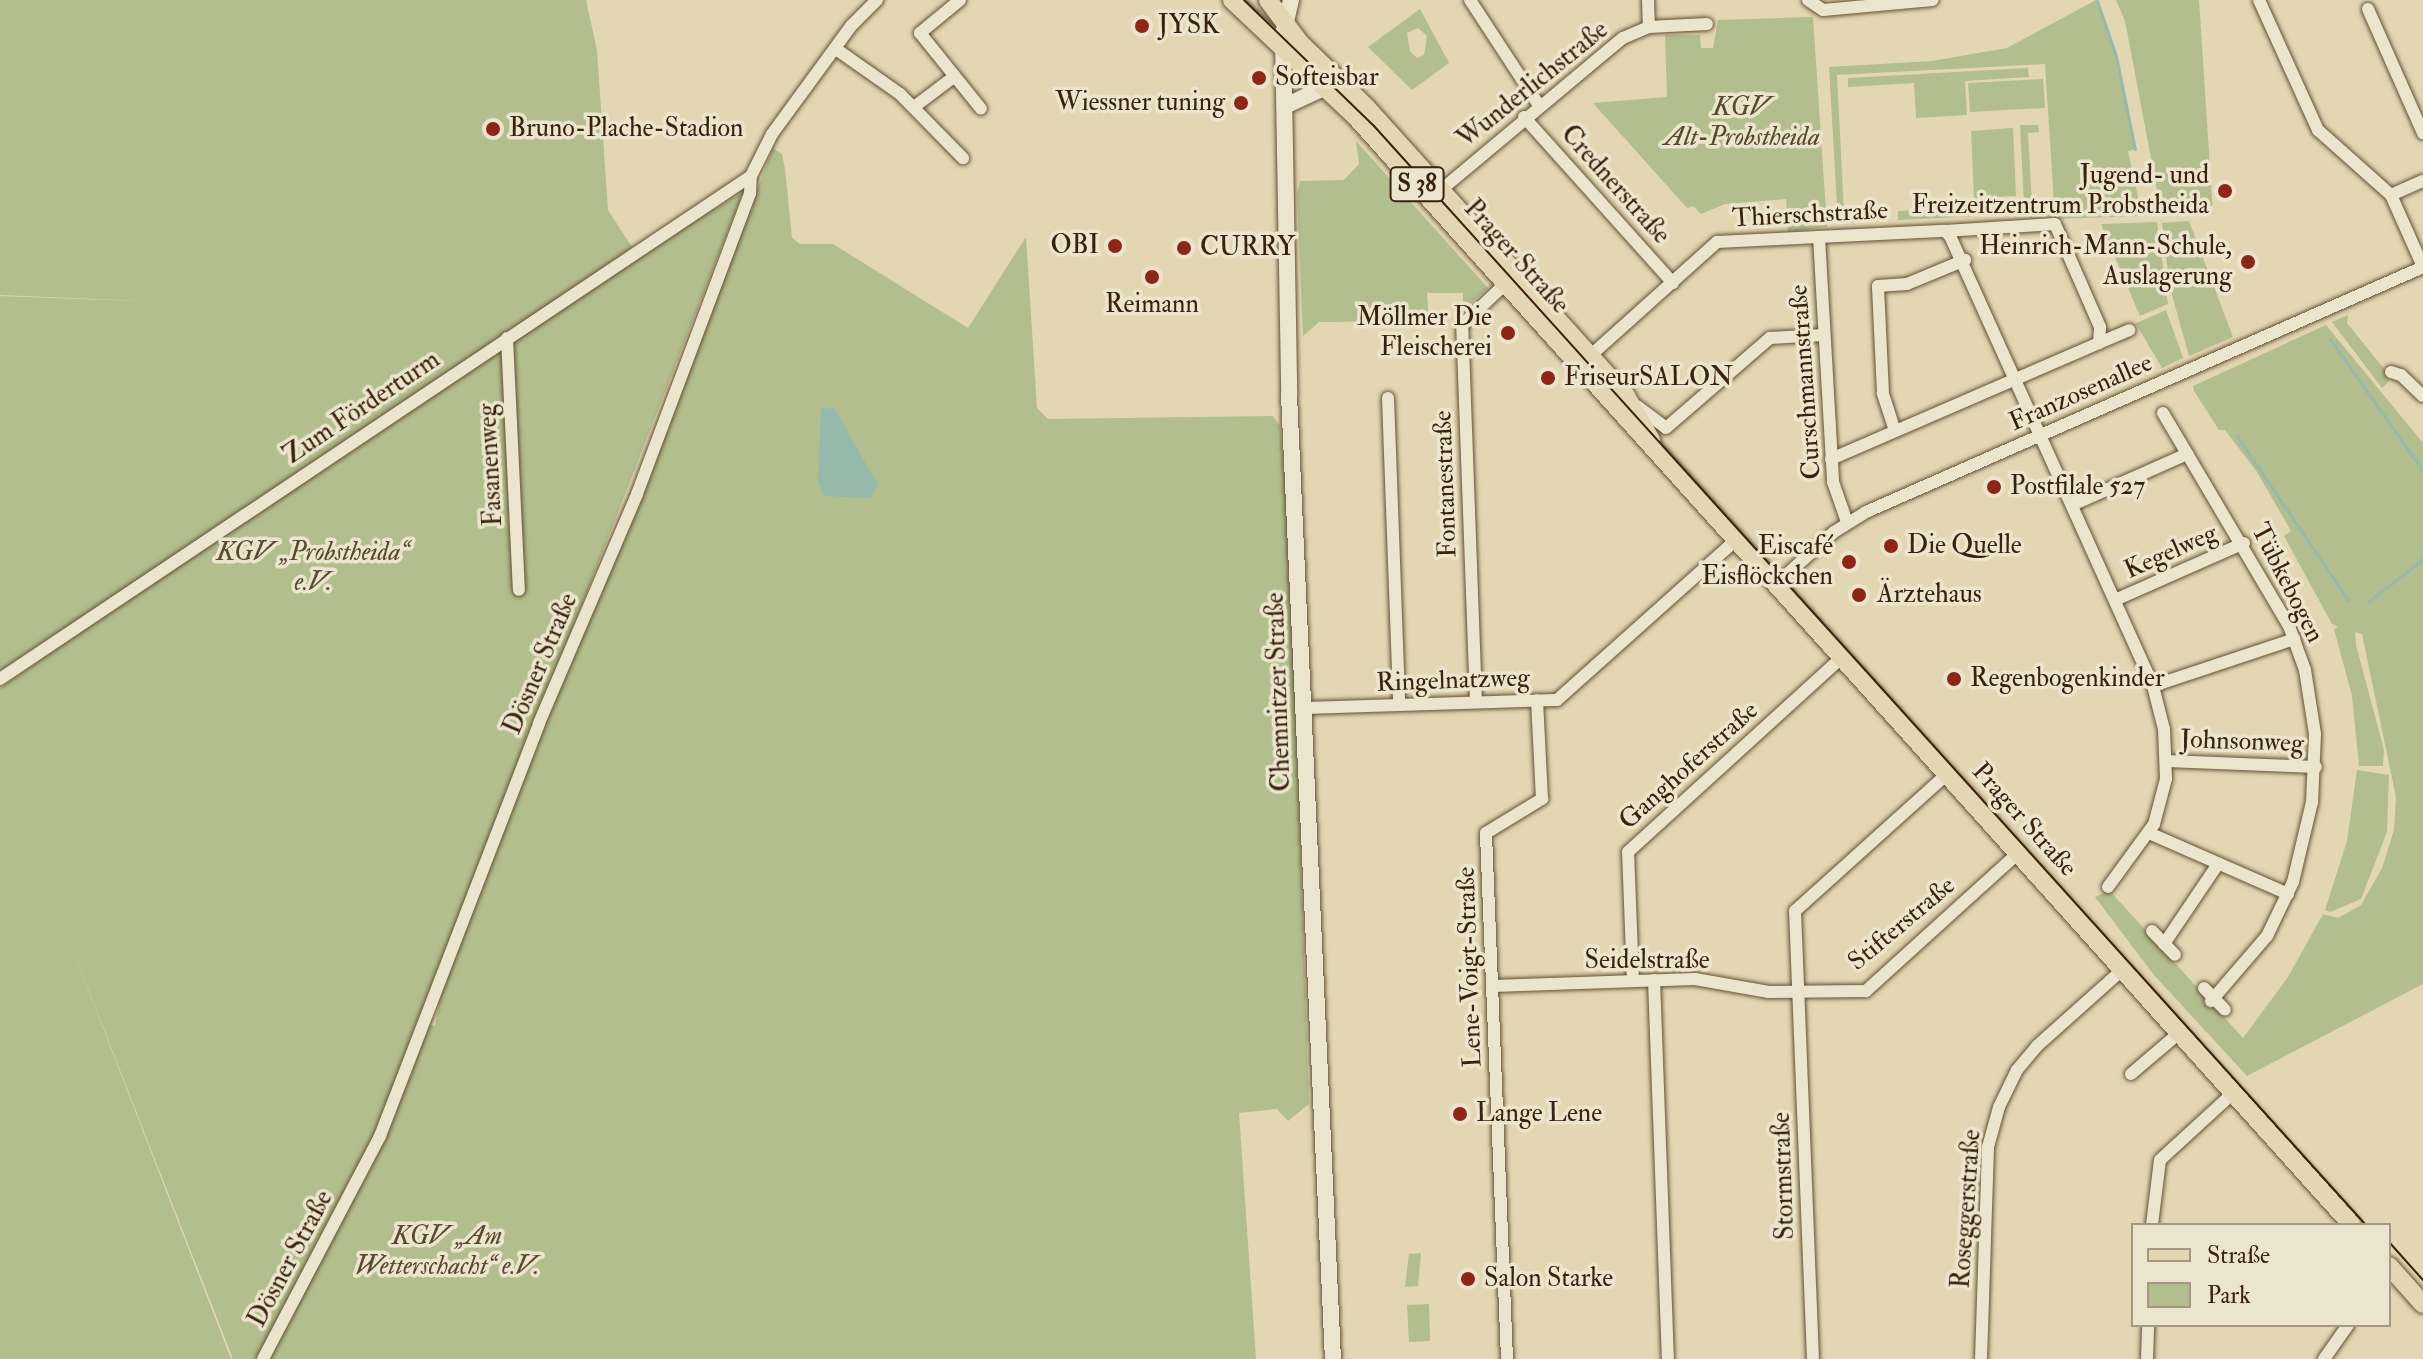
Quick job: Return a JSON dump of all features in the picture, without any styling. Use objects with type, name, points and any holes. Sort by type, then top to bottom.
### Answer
[{"type":"main road","name":"Prager Straße","points":[[1232,0],[1326,87],[2350,1223]]},
{"type":"main road","name":"Prager Straße","points":[[1268,0],[1626,396],[1656,451]]},
{"type":"main road","name":"Chemnitzer Straße","points":[[1291,0],[1284,47],[1288,374],[1333,1359]]},
{"type":"main road","points":[[1285,106],[1326,87]]},
{"type":"main road","points":[[2392,1274],[2423,1304]]},
{"type":"street","name":"Dösner Straße","points":[[263,1359],[380,1136],[533,738],[637,494],[750,193],[751,176],[772,134],[877,0]]},
{"type":"street","points":[[960,0],[920,33],[981,109]]},
{"type":"street","name":"Crednerstraße","points":[[1470,0],[1538,104]]},
{"type":"street","points":[[1648,0],[1649,27]]},
{"type":"street","points":[[1808,0],[1823,10],[1933,0]]},
{"type":"street","points":[[2259,0],[2318,130],[2391,195],[2423,267]]},
{"type":"street","points":[[2368,9],[2423,133]]},
{"type":"street","name":"Wunderlichstraße","points":[[1441,190],[1538,104],[1605,50],[1649,27],[1707,24]]},
{"type":"street","points":[[836,49],[914,107],[963,158]]},
{"type":"street","points":[[914,107],[955,76]]},
{"type":"street","name":"Crednerstraße","points":[[1524,117],[1673,283]]},
{"type":"street","name":"Zum Förderturm","points":[[0,679],[751,176]]},
{"type":"street","points":[[2391,195],[2423,181]]},
{"type":"street","name":"Thierschstraße","points":[[1590,356],[1717,242],[2055,224],[2100,327],[2099,343]]},
{"type":"street","points":[[1945,231],[1965,260],[2153,686],[2167,761],[2163,794],[2149,833],[2108,887]]},
{"type":"street","name":"Curschmannstraße","points":[[1819,237],[1831,459],[1835,493],[1847,522]]},
{"type":"street","points":[[1895,431],[1883,393],[1878,286],[1907,284],[1965,260]]},
{"type":"street","name":"Franzosenallee","points":[[1774,586],[1847,522],[2423,267]]},
{"type":"street","name":"Fontanestraße","points":[[1476,702],[1462,325],[1505,284]]},
{"type":"street","points":[[1831,459],[2129,330]]},
{"type":"street","points":[[1626,396],[1666,428],[1770,338],[1824,335]]},
{"type":"street","name":"Fasanenweg","points":[[507,338],[519,590]]},
{"type":"street","points":[[2391,372],[2401,375],[2423,396]]},
{"type":"street","points":[[1388,398],[1399,705]]},
{"type":"street","name":"Tübkebogen","points":[[2163,413],[2244,543],[2294,639],[2310,694],[2316,767],[2306,835],[2288,894],[2267,936],[2212,1000]]},
{"type":"street","points":[[2072,505],[2187,454]]},
{"type":"street","name":"Ringelnatzweg","points":[[1304,708],[1557,700],[1735,541]]},
{"type":"street","name":"Kegelweg","points":[[2115,600],[2244,543]]},
{"type":"street","points":[[2153,686],[2294,639]]},
{"type":"street","name":"Ganghoferstraße","points":[[1633,981],[1628,852],[1840,659]]},
{"type":"street","name":"Lene-Voigt-Straße","points":[[1507,1359],[1486,833],[1542,799],[1537,700]]},
{"type":"street","name":"Johnsonweg","points":[[2167,761],[2316,767]]},
{"type":"street","name":"Stormstraße","points":[[1813,1359],[1795,911],[1947,774]]},
{"type":"street","points":[[2149,833],[2288,894]]},
{"type":"street","name":"Stifterstraße","points":[[1800,992],[1866,991],[2018,853]]},
{"type":"street","points":[[2164,944],[2218,864]]},
{"type":"street","points":[[2152,931],[2175,955]]},
{"type":"street","name":"Roseggerstraße","points":[[1981,1359],[1988,1147],[1999,1107],[2017,1070],[2037,1046],[2123,969]]},
{"type":"street","name":"Seidelstraße","points":[[1493,986],[1695,979],[1800,992]]},
{"type":"street","points":[[1654,980],[1668,1359]]},
{"type":"street","points":[[2204,988],[2212,1000],[2225,1010]]},
{"type":"street","points":[[2131,1074],[2179,1033]]},
{"type":"street","points":[[2152,1223],[2160,1160],[2233,1093]]},
{"type":"street","points":[[2147,1359],[2148,1327]]},
{"type":"street","points":[[2324,1359],[2347,1327]]},
{"type":"green space","points":[[0,0],[586,0],[597,50],[608,210],[632,247],[494,342],[743,192],[380,1122],[312,1278],[382,1145],[426,1024],[435,1026],[442,984],[533,749],[636,510],[773,148],[782,154],[792,238],[800,244],[833,244],[968,328],[1026,237],[1037,408],[1048,419],[1273,416],[1280,426],[1290,542],[1309,1104],[1288,1121],[1277,1109],[1239,1113],[1256,1359],[233,1359],[66,932],[231,1359],[0,1359],[0,688],[62,645],[57,633],[0,671],[0,296],[164,302],[0,295]]},
{"type":"green space","points":[[2096,0],[2116,56],[2135,149],[2128,151],[2142,216],[2055,219],[2045,64],[1837,75],[1844,213],[1853,213],[1854,223],[1838,223],[1829,67],[1932,61],[2007,48]]},
{"type":"green space","points":[[2116,0],[2199,0],[2213,214],[2162,216],[2125,21]]},
{"type":"green space","points":[[1420,9],[1449,63],[1412,90],[1368,47]],"holes":[[[1418,28],[1427,36],[1424,55],[1417,58],[1410,51],[1407,33]]]},
{"type":"green space","name":"KGV Alt-Probstheida","points":[[1813,17],[1827,227],[1788,232],[1786,199],[1725,204],[1701,214],[1693,206],[1687,208],[1593,103],[1667,97],[1665,35],[1700,35],[1701,48],[1713,48],[1718,20]]},
{"type":"green space","points":[[2028,68],[2029,77],[1965,81],[1967,115],[1916,118],[1914,83],[1848,87],[1848,78]]},
{"type":"green space","points":[[2043,79],[2045,108],[1970,112],[1968,83]]},
{"type":"green space","points":[[2020,125],[2038,125],[2039,132],[2028,133],[2032,204],[2044,204],[2044,213],[1898,220],[1898,211],[2024,205]]},
{"type":"green space","points":[[2013,128],[2016,196],[1974,198],[1971,131]]},
{"type":"green space","points":[[1356,141],[1488,288],[1471,303],[1463,303],[1463,293],[1427,293],[1429,321],[1319,322],[1303,336],[1297,194],[1300,181],[1344,180],[1359,164]]},
{"type":"green space","points":[[2189,221],[2233,337],[2189,356],[2170,288],[2162,223]]},
{"type":"green space","points":[[2157,222],[2168,304],[2140,316],[2101,224]]},
{"type":"green space","points":[[2166,310],[2183,358],[2162,368],[2136,324],[2105,337]]},
{"type":"green space","points":[[2348,315],[2347,323],[2385,370],[2389,381],[2382,388],[2332,322]]},
{"type":"green space","points":[[2326,325],[2423,443],[2423,984],[2247,1076],[2154,975],[2095,897],[2109,890],[2243,1038],[2288,977],[2323,914],[2338,918],[2361,905],[2382,868],[2394,830],[2396,797],[2362,634],[2355,632],[2356,645],[2384,750],[2383,766],[2359,766],[2352,696],[2334,629],[2338,627],[2332,624],[2284,536],[2291,531],[2257,472],[2225,430],[2219,430],[2193,386]]},
{"type":"green space","points":[[2357,770],[2389,775],[2387,832],[2361,899],[2330,912],[2325,910],[2347,841]]},
{"type":"green space","points":[[1421,1253],[1418,1286],[1405,1287],[1409,1254]]},
{"type":"green space","points":[[1429,1304],[1430,1341],[1409,1342],[1407,1305]]},
{"type":"shaded area","points":[[834,408],[878,485],[870,498],[824,496],[818,480],[821,409]]},
{"type":"waterway","points":[[2097,1],[2116,56],[2135,149]]},
{"type":"waterway","points":[[2330,339],[2423,471]]},
{"type":"waterway","points":[[2237,436],[2348,600]]},
{"type":"waterway","points":[[2368,602],[2423,559]]},
{"type":"tram line","points":[[1244,0],[1374,126],[2364,1223]]},
{"type":"tram line","points":[[2391,1244],[2423,1280]]},
{"type":"place","name":"JYSK","points":[[1142,26]]},
{"type":"place","name":"Softeisbar","points":[[1259,78]]},
{"type":"place","name":"Wiessner tuning","points":[[1241,103]]},
{"type":"place","name":"Bruno-Plache-Stadion","points":[[493,129]]},
{"type":"place","name":"Jugend- und Freizeitzentrum Probstheida","points":[[2225,191]]},
{"type":"place","name":"OBI","points":[[1115,246]]},
{"type":"place","name":"CURRY","points":[[1184,248]]},
{"type":"place","name":"Heinrich-Mann-Schule, Auslagerung","points":[[2248,262]]},
{"type":"place","name":"Reimann","points":[[1152,277]]},
{"type":"place","name":"Möllmer Die Fleischerei","points":[[1508,333]]},
{"type":"place","name":"FriseurSALON","points":[[1548,378]]},
{"type":"place","name":"Postfilale 527","points":[[1994,487]]},
{"type":"place","name":"Die Quelle","points":[[1891,546]]},
{"type":"place","name":"Eiscafé Eisflöckchen","points":[[1849,562]]},
{"type":"place","name":"Ärztehaus","points":[[1859,595]]},
{"type":"place","name":"Regenbogenkinder","points":[[1954,679]]},
{"type":"place","name":"Lange Lene","points":[[1460,1114]]},
{"type":"place","name":"Salon Starke","points":[[1468,1279]]},
{"type":"park label","name":"KGV „Probstheida“ e.V.","points":[[313,568]]},
{"type":"park label","name":"KGV „Am Wetterschacht“ e.V.","points":[[447,1252]]}]
